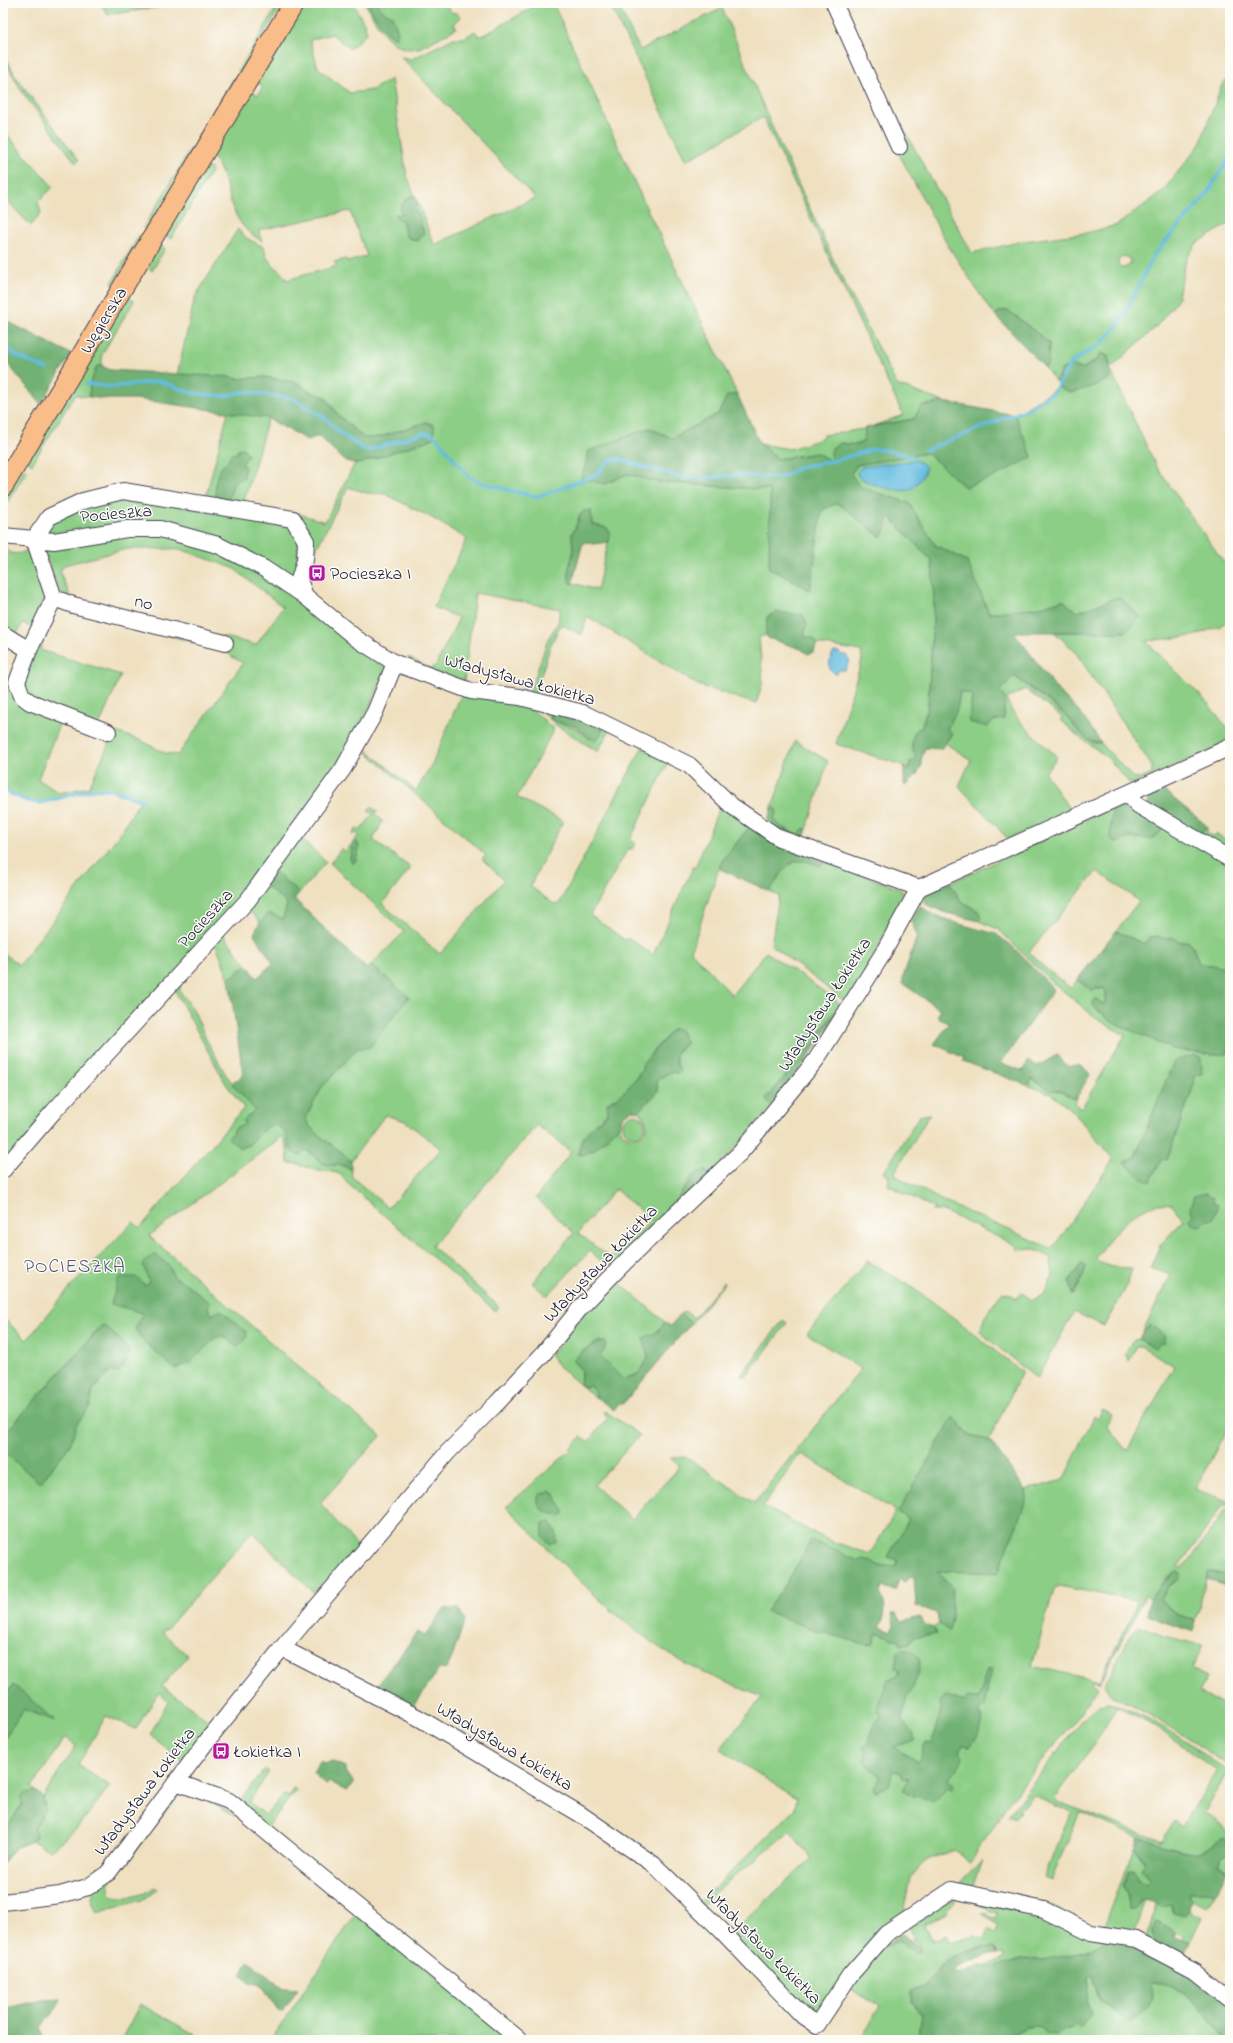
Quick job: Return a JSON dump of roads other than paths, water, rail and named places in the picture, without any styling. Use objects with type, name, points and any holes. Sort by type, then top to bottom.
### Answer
[{"type":"main road","name":"Węgierska","points":[[3,486],[204,155],[294,3]]},
{"type":"street","points":[[834,3],[899,147]]},
{"type":"street","points":[[108,732],[30,702],[22,696],[17,682],[29,650],[54,598],[34,539],[48,517],[83,501],[123,491],[293,519],[306,541],[305,560],[299,580],[305,596]]},
{"type":"street","name":"Pocieszka","points":[[3,536],[54,541],[127,529],[160,529],[218,545],[263,568],[305,596]]},
{"type":"street","name":"Władysława Łokietka","points":[[3,1902],[60,1895],[88,1887],[108,1873],[210,1737],[282,1648],[448,1452],[543,1354],[581,1307],[626,1261],[740,1153],[816,1060],[882,955],[919,888],[779,838],[732,806],[689,765],[583,713],[520,697],[471,691],[395,663],[358,639],[305,596]]},
{"type":"street","name":"no","points":[[54,598],[73,605],[225,643]]},
{"type":"street","points":[[3,634],[29,650]]},
{"type":"street","name":"Pocieszka","points":[[3,1170],[60,1105],[248,900],[343,769],[375,712],[395,663]]},
{"type":"street","points":[[919,888],[1230,747]]},
{"type":"street","points":[[1128,794],[1138,805],[1230,859]]},
{"type":"street","name":"Władysława Łokietka","points":[[282,1648],[419,1718],[580,1814],[653,1864],[721,1930],[801,2014],[817,2025],[850,1975],[886,1934],[952,1890],[1044,1910],[1091,1933],[1136,1940],[1195,1971],[1230,1999]]},
{"type":"street","points":[[176,1782],[229,1802],[520,2040]]},
{"type":"water","points":[[916,460],[923,464],[926,468],[919,480],[909,490],[904,491],[889,489],[872,484],[865,481],[857,474],[862,467]]},
{"type":"water","points":[[834,652],[839,652],[842,655],[846,655],[850,661],[845,670],[839,670],[836,674],[830,670],[830,658]]},
{"type":"waterway","points":[[926,450],[1030,408],[1054,392],[1071,363],[1103,342],[1121,321],[1154,255],[1207,194],[1230,156]]},
{"type":"waterway","points":[[3,343],[15,355],[46,369]]},
{"type":"waterway","points":[[87,384],[112,387],[159,381],[189,392],[207,395],[225,396],[241,392],[250,392],[294,399],[324,417],[340,433],[365,450],[370,450],[423,433],[431,434],[436,437],[468,476],[478,482],[536,497],[596,475],[608,461],[618,459],[683,478],[703,478],[738,475],[782,477],[801,467],[837,460],[873,449],[885,450],[913,457]]},
{"type":"waterway","points":[[3,790],[27,801],[40,803],[90,790],[109,789],[144,801]]},
{"type":"place","name":"Pocieszka I","points":[[317,573]]},
{"type":"place","name":"Łokietka I","points":[[221,1751]]},
{"type":"district","name":"POCIESZKA","points":[[75,1265]]}]
